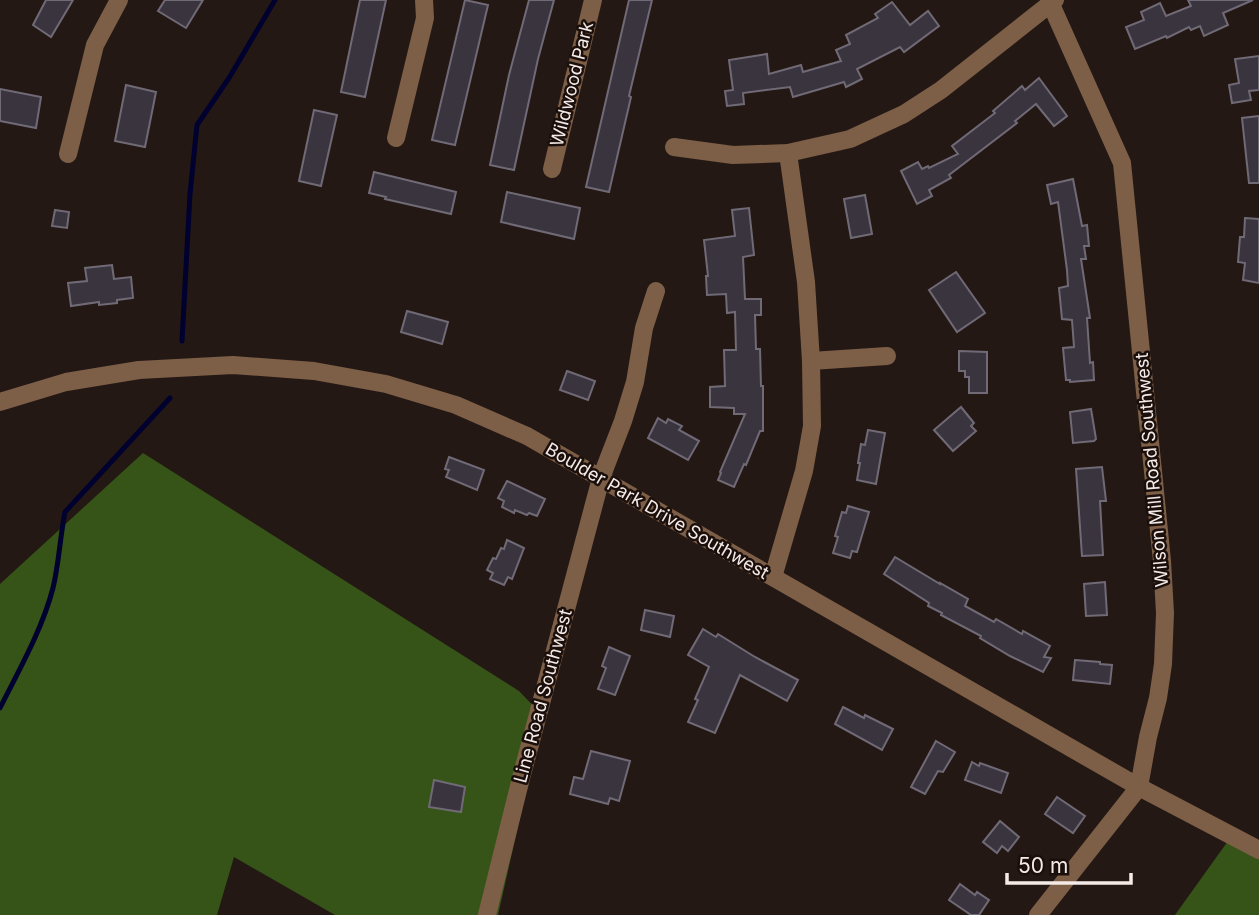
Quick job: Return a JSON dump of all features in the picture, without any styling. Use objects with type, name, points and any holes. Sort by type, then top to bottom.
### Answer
[{"type":"street","points":[[68,154],[95,45],[119,0]]},
{"type":"street","points":[[396,138],[425,18],[424,0]]},
{"type":"street","name":"Wildwood Park","points":[[552,169],[593,0]]},
{"type":"street","points":[[674,146],[733,155],[788,153],[850,139],[904,114],[941,90],[1051,1]]},
{"type":"street","name":"Wilson Mill Road Southwest","points":[[1038,915],[1139,787],[1147,737],[1158,698],[1163,664],[1165,613],[1122,163],[1051,1]]},
{"type":"street","points":[[773,577],[804,471],[812,426],[806,282],[788,153]]},
{"type":"street","name":"Line Road Southwest","points":[[487,915],[601,478],[635,382],[644,328],[656,291]]},
{"type":"street","points":[[811,361],[887,356]]},
{"type":"street","name":"Boulder Park Drive Southwest","points":[[0,402],[66,382],[139,370],[233,365],[314,371],[386,384],[456,405],[527,436],[1139,787],[1259,850]]},
{"type":"green space","points":[[143,453],[519,691],[543,716],[498,915],[335,915],[234,857],[217,915],[0,915],[0,584]]},
{"type":"green space","points":[[1233,834],[1259,849],[1259,915],[1175,915]]},
{"type":"building","points":[[46,0],[73,0],[51,37],[33,25]]},
{"type":"building","points":[[165,0],[203,0],[186,28],[158,11]]},
{"type":"building","points":[[360,0],[386,0],[365,97],[341,92]]},
{"type":"building","points":[[465,0],[488,5],[455,145],[432,140]]},
{"type":"building","points":[[529,0],[554,0],[514,170],[490,165],[509,75]]},
{"type":"building","points":[[629,0],[652,0],[609,192],[586,187]]},
{"type":"building","points":[[1188,0],[1253,0],[1223,13],[1228,25],[1204,36],[1200,26],[1191,30],[1189,27],[1135,49],[1126,27],[1144,20],[1141,12],[1160,3],[1166,16],[1191,6]]},
{"type":"building","points":[[892,2],[910,25],[928,11],[939,26],[904,52],[900,47],[857,69],[862,79],[846,87],[844,82],[793,97],[790,87],[743,93],[744,104],[727,106],[725,91],[733,90],[729,60],[767,54],[769,74],[801,65],[803,72],[841,61],[836,50],[850,44],[846,35],[878,18],[875,14]]},
{"type":"building","points":[[1259,56],[1259,90],[1249,91],[1251,100],[1232,103],[1229,85],[1239,83],[1235,59]]},
{"type":"building","points":[[1039,78],[1067,116],[1054,126],[1036,104],[1015,121],[1017,123],[949,175],[951,178],[929,190],[932,196],[917,204],[901,171],[918,162],[922,169],[928,166],[929,168],[958,154],[952,146],[995,113],[993,111],[1022,86],[1025,90]]},
{"type":"building","points":[[126,85],[156,92],[145,147],[115,141]]},
{"type":"building","points":[[0,89],[41,97],[36,128],[0,121]]},
{"type":"building","points":[[314,110],[337,115],[321,186],[299,181]]},
{"type":"building","points":[[1259,116],[1259,183],[1249,183],[1242,118]]},
{"type":"building","points":[[374,172],[456,192],[451,214],[369,193]]},
{"type":"building","points":[[1073,179],[1082,226],[1087,225],[1089,246],[1084,246],[1086,259],[1081,259],[1090,318],[1087,318],[1094,380],[1070,382],[1066,380],[1063,348],[1074,347],[1072,320],[1062,319],[1059,288],[1068,286],[1067,270],[1058,202],[1051,204],[1047,185]]},
{"type":"building","points":[[507,192],[580,208],[574,239],[501,222]]},
{"type":"building","points":[[865,195],[872,234],[851,238],[844,199]]},
{"type":"building","points":[[749,208],[754,255],[743,257],[745,299],[761,299],[761,315],[755,315],[756,349],[760,349],[763,386],[763,431],[760,431],[734,487],[718,480],[745,414],[734,414],[734,408],[710,407],[710,387],[725,386],[724,350],[736,350],[735,312],[727,313],[726,294],[707,295],[704,240],[735,236],[732,210]]},
{"type":"building","points":[[55,210],[69,212],[67,228],[52,226]]},
{"type":"building","points":[[1245,218],[1259,219],[1259,283],[1243,280],[1245,263],[1238,262]]},
{"type":"building","points":[[112,265],[114,279],[131,277],[133,298],[117,300],[117,303],[99,305],[99,302],[71,306],[68,283],[87,281],[85,268]]},
{"type":"building","points":[[956,272],[985,313],[957,332],[929,290]]},
{"type":"building","points":[[407,311],[448,322],[442,344],[401,332]]},
{"type":"building","points":[[959,351],[987,352],[987,393],[969,393],[969,377],[965,377],[965,371],[959,371]]},
{"type":"building","points":[[567,371],[595,381],[588,400],[560,390]]},
{"type":"building","points":[[961,407],[974,423],[971,426],[976,431],[953,451],[934,430]]},
{"type":"building","points":[[1091,409],[1096,439],[1073,443],[1070,412]]},
{"type":"building","points":[[658,418],[666,423],[668,419],[682,426],[679,430],[699,441],[688,460],[648,438]]},
{"type":"building","points":[[868,430],[885,433],[876,484],[857,480],[861,444],[865,445]]},
{"type":"building","points":[[449,457],[484,470],[477,490],[446,477],[449,470],[445,469]]},
{"type":"building","points":[[1102,467],[1106,501],[1100,501],[1103,555],[1082,556],[1076,469]]},
{"type":"building","points":[[507,481],[545,499],[537,516],[515,510],[514,513],[502,507],[504,501],[498,498]]},
{"type":"building","points":[[848,506],[869,512],[857,552],[852,551],[850,558],[833,553],[842,512],[846,513]]},
{"type":"building","points":[[507,540],[524,548],[512,579],[508,577],[504,585],[490,579],[493,573],[487,570],[501,548],[504,549]]},
{"type":"building","points":[[895,557],[968,599],[965,606],[994,622],[996,619],[1050,646],[1044,657],[1051,658],[1043,672],[1010,656],[980,638],[981,636],[941,615],[942,613],[928,606],[929,603],[884,574]]},
{"type":"building","points":[[1105,582],[1107,615],[1086,616],[1084,584]]},
{"type":"building","points":[[645,610],[674,616],[670,637],[641,630]]},
{"type":"building","points":[[703,629],[716,637],[718,634],[798,680],[787,701],[740,675],[715,733],[688,722],[709,667],[688,655]]},
{"type":"building","points":[[609,647],[630,656],[615,695],[598,689],[606,668],[602,666]]},
{"type":"building","points":[[1075,660],[1112,665],[1110,684],[1073,680]]},
{"type":"building","points":[[843,707],[893,729],[882,750],[835,724]]},
{"type":"building","points":[[936,741],[955,752],[943,772],[938,771],[925,794],[911,787]]},
{"type":"building","points":[[591,751],[630,761],[619,801],[610,798],[608,804],[570,794],[574,777],[583,779]]},
{"type":"building","points":[[972,762],[1008,773],[1001,793],[965,780]]},
{"type":"building","points":[[434,780],[465,787],[461,812],[429,807]]},
{"type":"building","points":[[1057,797],[1085,816],[1073,833],[1045,814]]},
{"type":"building","points":[[1000,821],[1019,837],[1008,851],[1002,846],[997,853],[983,842]]},
{"type":"building","points":[[960,884],[975,895],[977,892],[989,900],[979,915],[971,915],[949,900]]},
{"type":"waterway","points":[[182,341],[190,194],[197,125],[229,78],[275,0]]},
{"type":"waterway","points":[[0,708],[30,650],[48,604],[55,579],[65,512],[170,398]]}]
